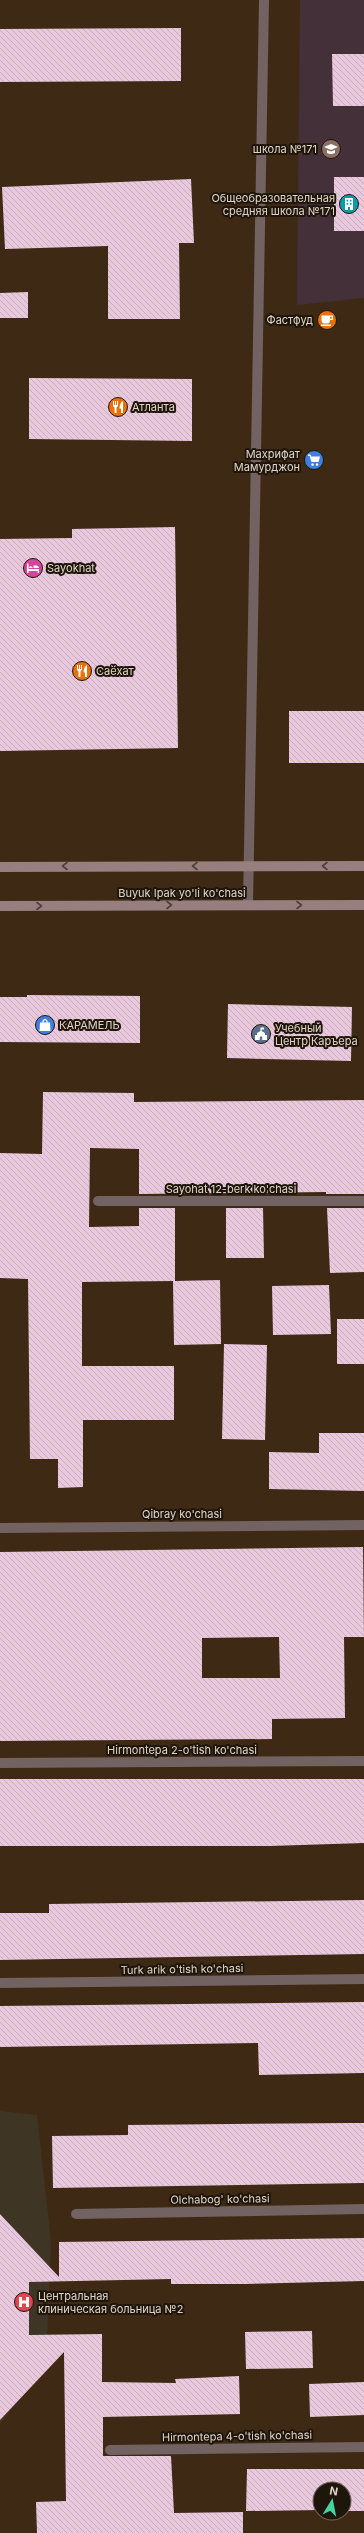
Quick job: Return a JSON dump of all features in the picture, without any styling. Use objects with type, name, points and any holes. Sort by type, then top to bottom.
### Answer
[{"type":"main road","points":[[0,867],[364,866]]},
{"type":"main road","name":"Buyuk Ipak yo'li ko'chasi","points":[[0,906],[364,905]]},
{"type":"street","points":[[248,905],[264,0]]},
{"type":"street","name":"Sayohat 12-berk ko'chasi","points":[[98,1201],[364,1201]]},
{"type":"street","name":"Qibray ko'chasi","points":[[0,1528],[364,1525]]},
{"type":"street","name":"Hirmontepa 2-o'tish ko'chasi","points":[[0,1762],[364,1761]]},
{"type":"street","name":"Turk arik o'tish ko'chasi","points":[[0,1983],[364,1979]]},
{"type":"street","name":"Olchabog' ko'chasi","points":[[76,2214],[364,2209]]},
{"type":"street","name":"Hirmontepa 4-o'tish ko'chasi","points":[[110,2450],[364,2447]]},
{"type":"shaded area","name":"школа №171","points":[[300,0],[364,0],[364,298],[297,305]]},
{"type":"shaded area","name":"Центральная клиническая больница №2","points":[[0,2111],[37,2115],[51,2241],[46,2363],[0,2424]]},
{"type":"building","points":[[181,28],[181,81],[0,82],[0,29]]},
{"type":"building","points":[[332,54],[364,54],[364,106],[333,106]]},
{"type":"building","name":"Общеобразовательная средняя школа №171","points":[[334,177],[364,177],[364,231],[334,231]]},
{"type":"building","points":[[191,179],[194,243],[179,243],[180,319],[108,319],[108,246],[5,249],[2,187]]},
{"type":"building","points":[[28,292],[28,318],[0,318],[0,293]]},
{"type":"building","points":[[29,378],[192,379],[192,441],[29,439]]},
{"type":"building","points":[[175,527],[178,748],[0,751],[0,539],[72,538],[72,529]]},
{"type":"building","points":[[289,711],[364,711],[364,763],[289,763]]},
{"type":"building","points":[[27,995],[140,996],[140,1043],[0,1042],[0,997],[27,997]]},
{"type":"building","points":[[228,1004],[352,1007],[351,1061],[227,1058]]},
{"type":"building","points":[[43,1092],[134,1093],[134,1102],[364,1100],[364,1194],[326,1194],[326,1192],[139,1194],[139,1149],[90,1148],[89,1227],[139,1226],[139,1208],[175,1208],[175,1281],[220,1280],[221,1344],[174,1345],[173,1281],[82,1282],[82,1366],[174,1366],[174,1420],[83,1420],[83,1487],[58,1488],[58,1459],[30,1459],[28,1279],[0,1278],[0,1153],[42,1154]]},
{"type":"building","points":[[226,1208],[263,1208],[264,1258],[226,1258]]},
{"type":"building","points":[[327,1208],[364,1208],[364,1272],[330,1273]]},
{"type":"building","points":[[329,1285],[331,1334],[273,1335],[272,1286]]},
{"type":"building","points":[[337,1319],[364,1319],[364,1364],[337,1364]]},
{"type":"building","points":[[224,1344],[267,1345],[265,1440],[222,1439]]},
{"type":"building","points":[[319,1433],[364,1433],[364,1491],[269,1489],[269,1452],[319,1453]]},
{"type":"building","points":[[363,1547],[364,1637],[344,1637],[345,1718],[272,1719],[272,1739],[0,1741],[0,1552]],"holes":[[[279,1637],[280,1678],[202,1678],[202,1638]]]},
{"type":"building","points":[[0,1779],[364,1779],[364,1843],[270,1846],[0,1846]]},
{"type":"building","points":[[364,1900],[364,1954],[0,1960],[0,1913],[49,1913],[49,1904]]},
{"type":"building","points":[[364,2002],[364,2073],[259,2075],[258,2043],[0,2047],[0,2006]]},
{"type":"building","points":[[364,2123],[364,2183],[53,2188],[52,2136],[128,2135],[128,2125]]},
{"type":"building","points":[[0,2214],[59,2277],[59,2242],[364,2238],[364,2281],[244,2284],[171,2284],[171,2279],[29,2282],[29,2335],[102,2334],[102,2382],[176,2383],[175,2379],[239,2376],[240,2414],[103,2417],[103,2456],[171,2456],[174,2513],[243,2512],[243,2533],[37,2533],[36,2502],[66,2501],[64,2352],[0,2420]]},
{"type":"building","points":[[312,2331],[313,2368],[246,2369],[245,2332]]},
{"type":"building","points":[[364,2382],[364,2415],[310,2417],[309,2384]]},
{"type":"building","points":[[247,2469],[364,2469],[364,2511],[352,2511],[352,2481],[312,2481],[312,2510],[246,2511]]},
{"type":"place","name":"школа №171","points":[[331,149]]},
{"type":"place","name":"Общеобразовательная средняя школа №171","points":[[349,204]]},
{"type":"place","name":"Фастфуд","points":[[327,320]]},
{"type":"place","name":"Атланта","points":[[118,407]]},
{"type":"place","name":"Махрифат Мамурджон","points":[[314,460]]},
{"type":"place","name":"Sayokhat","points":[[33,568]]},
{"type":"place","name":"Саёхат","points":[[82,671]]},
{"type":"place","name":"КАРАМЕЛЬ","points":[[45,1025]]},
{"type":"place","name":"Учебный Центр Каръера","points":[[261,1034]]},
{"type":"place","name":"Центральная клиническая больница №2","points":[[24,2302]]}]
